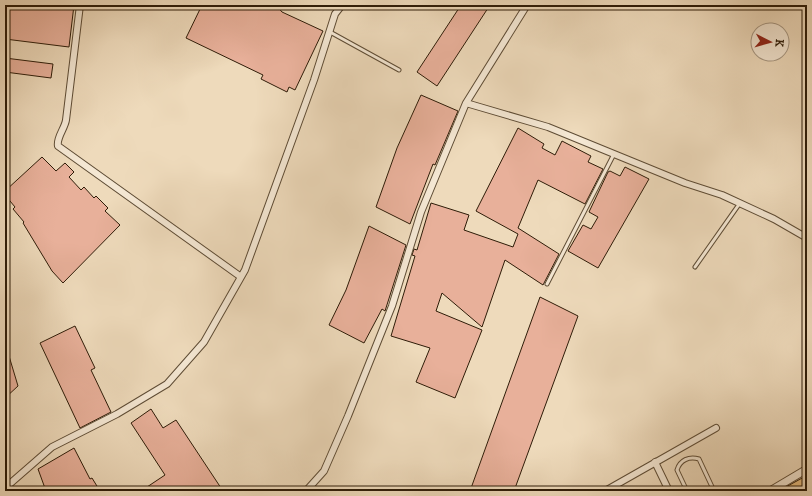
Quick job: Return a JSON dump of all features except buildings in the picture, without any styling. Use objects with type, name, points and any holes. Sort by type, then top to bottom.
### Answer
[{"type":"main road","points":[[789,491],[807,481]]},
{"type":"street","points":[[80,5],[66,120],[65,126],[57,141],[58,146],[241,277]]},
{"type":"street","points":[[5,488],[52,447],[117,414],[167,384],[204,342],[241,277],[286,159],[335,14],[342,5]]},
{"type":"street","points":[[306,491],[324,471],[348,416],[392,306],[421,212],[466,103],[527,5]]},
{"type":"street","points":[[466,103],[548,127],[615,153],[685,183],[722,195],[774,219],[807,238]]},
{"type":"street","points":[[605,491],[716,428]]},
{"type":"street","points":[[655,462],[669,491]]},
{"type":"street","points":[[770,491],[807,469]]},
{"type":"lane","points":[[330,32],[399,70]]},
{"type":"lane","points":[[547,284],[615,153]]},
{"type":"lane","points":[[695,267],[740,203]]},
{"type":"lane","points":[[687,491],[678,470],[682,461],[692,458],[699,459],[714,491]]}]
